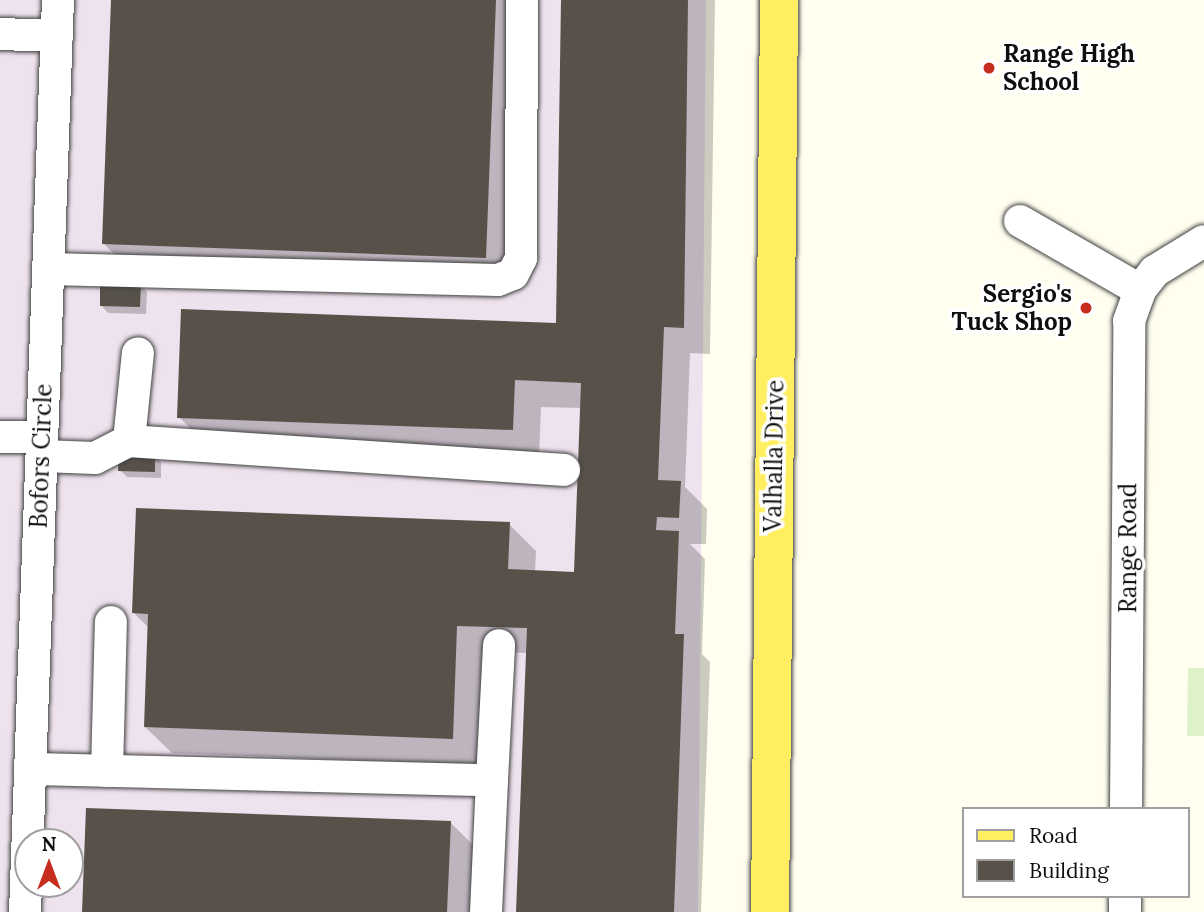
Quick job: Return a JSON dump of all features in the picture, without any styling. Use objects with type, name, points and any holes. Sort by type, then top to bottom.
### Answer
[{"type":"main road","name":"Valhalla Drive","points":[[770,912],[779,0]]},
{"type":"street","name":"Bofors Circle","points":[[25,912],[58,0]]},
{"type":"street","points":[[48,269],[498,280],[513,274],[521,258],[522,0]]},
{"type":"street","points":[[0,34],[57,36]]},
{"type":"street","points":[[1020,221],[1140,290]]},
{"type":"street","name":"Range Road","points":[[1126,807],[1129,321],[1140,290],[1155,271],[1204,241]]},
{"type":"street","points":[[129,441],[138,353]]},
{"type":"street","points":[[0,438],[95,458],[129,441],[564,470]]},
{"type":"street","points":[[107,771],[111,622]]},
{"type":"street","points":[[486,912],[499,645]]},
{"type":"street","points":[[30,769],[492,780]]},
{"type":"shaded area","points":[[0,0],[706,0],[698,912],[0,912]]},
{"type":"green space","points":[[1188,668],[1204,668],[1204,736],[1187,736]]},
{"type":"building","points":[[111,0],[496,0],[486,258],[102,244]]},
{"type":"building","points":[[561,0],[688,0],[684,328],[664,327],[658,480],[681,481],[679,518],[657,517],[656,530],[679,531],[675,634],[684,634],[674,912],[516,912],[527,628],[457,626],[453,739],[144,727],[148,614],[132,613],[136,508],[510,522],[508,569],[574,572],[581,383],[515,380],[513,430],[177,418],[181,309],[556,323]]},
{"type":"building","points":[[100,282],[141,283],[140,307],[100,306]]},
{"type":"building","points":[[119,452],[155,453],[155,472],[118,471]]},
{"type":"building","points":[[86,808],[451,821],[447,912],[82,912]]},
{"type":"place","name":"Range High School","points":[[989,68]]},
{"type":"place","name":"Sergio's Tuck Shop","points":[[1086,308]]}]
